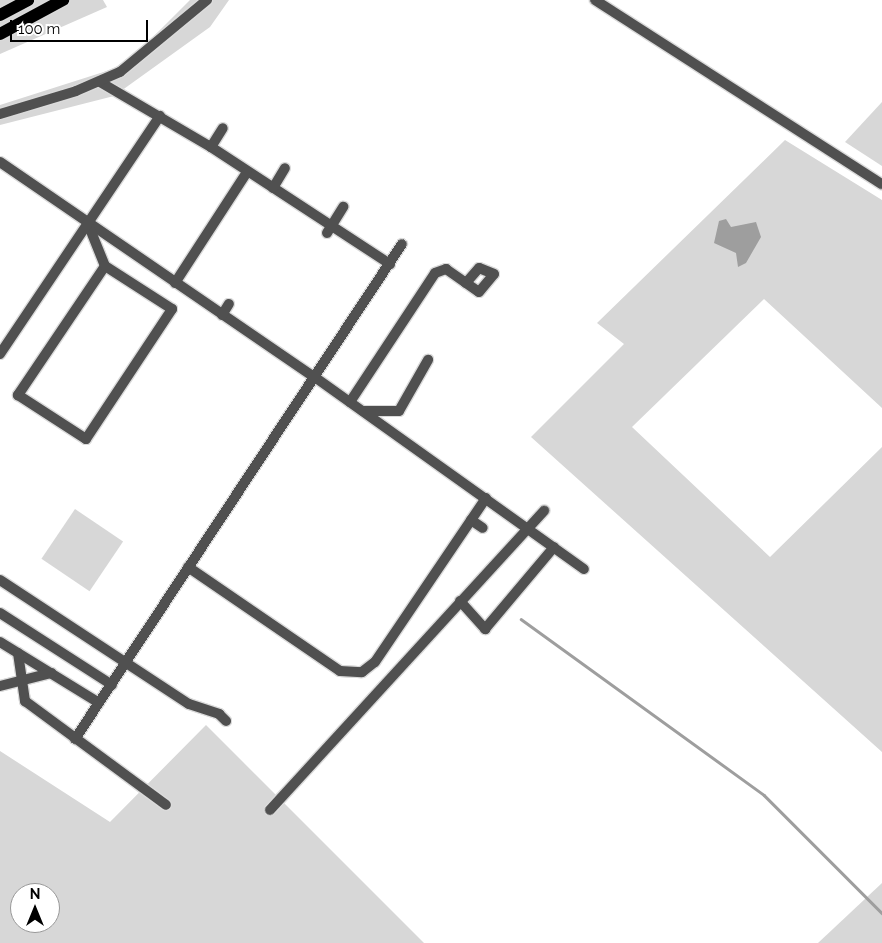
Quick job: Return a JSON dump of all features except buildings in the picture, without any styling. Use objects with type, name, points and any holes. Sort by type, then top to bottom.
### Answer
[{"type":"main road","points":[[0,15],[28,0]]},
{"type":"main road","points":[[0,34],[64,0]]},
{"type":"street","points":[[0,114],[100,82],[136,62],[207,0]]},
{"type":"street","points":[[594,0],[882,184]]},
{"type":"street","points":[[100,82],[211,147],[273,188],[329,229],[390,264]]},
{"type":"street","points":[[0,354],[160,116]]},
{"type":"street","points":[[211,147],[223,128]]},
{"type":"street","points":[[0,162],[486,495],[584,569]]},
{"type":"street","points":[[273,188],[285,168]]},
{"type":"street","points":[[175,283],[247,172]]},
{"type":"street","points":[[329,229],[343,207]]},
{"type":"street","points":[[87,223],[105,266],[172,309],[86,439],[18,395],[105,266]]},
{"type":"street","points":[[75,739],[128,663],[188,567],[316,378],[330,348],[390,264],[402,244]]},
{"type":"street","points":[[350,402],[435,273],[446,269],[466,283]]},
{"type":"street","points":[[222,315],[229,304]]},
{"type":"street","points":[[363,411],[399,411],[428,360]]},
{"type":"street","points":[[188,567],[340,672],[355,674],[375,662],[486,495]]},
{"type":"street","points":[[270,810],[544,511]]},
{"type":"street","points":[[471,520],[482,528]]},
{"type":"street","points":[[460,601],[485,629],[554,547]]},
{"type":"street","points":[[0,580],[189,704],[219,714],[226,721]]},
{"type":"street","points":[[0,613],[112,685]]},
{"type":"street","points":[[0,642],[99,703]]},
{"type":"street","points":[[18,653],[25,701],[166,805]]},
{"type":"street","points":[[0,686],[50,673]]},
{"type":"shaded area","points":[[0,0],[103,0],[107,7],[0,54]]},
{"type":"shaded area","points":[[190,0],[229,0],[210,27],[114,96],[0,125],[0,105],[113,69],[135,55]]},
{"type":"shaded area","points":[[882,102],[882,166],[845,142]]},
{"type":"shaded area","points":[[785,140],[882,200],[882,408],[764,299],[632,427],[770,557],[882,447],[882,752],[531,437],[624,344],[597,323]]},
{"type":"shaded area","points":[[726,219],[731,227],[756,222],[761,237],[746,263],[738,267],[736,253],[714,243],[719,221]]},
{"type":"shaded area","points":[[75,509],[123,541],[90,591],[41,559]]},
{"type":"shaded area","points":[[206,725],[424,943],[0,943],[0,751],[110,822]]},
{"type":"shaded area","points":[[882,883],[882,943],[818,943]]},
{"type":"waterway","points":[[521,619],[764,795],[882,913]]}]
